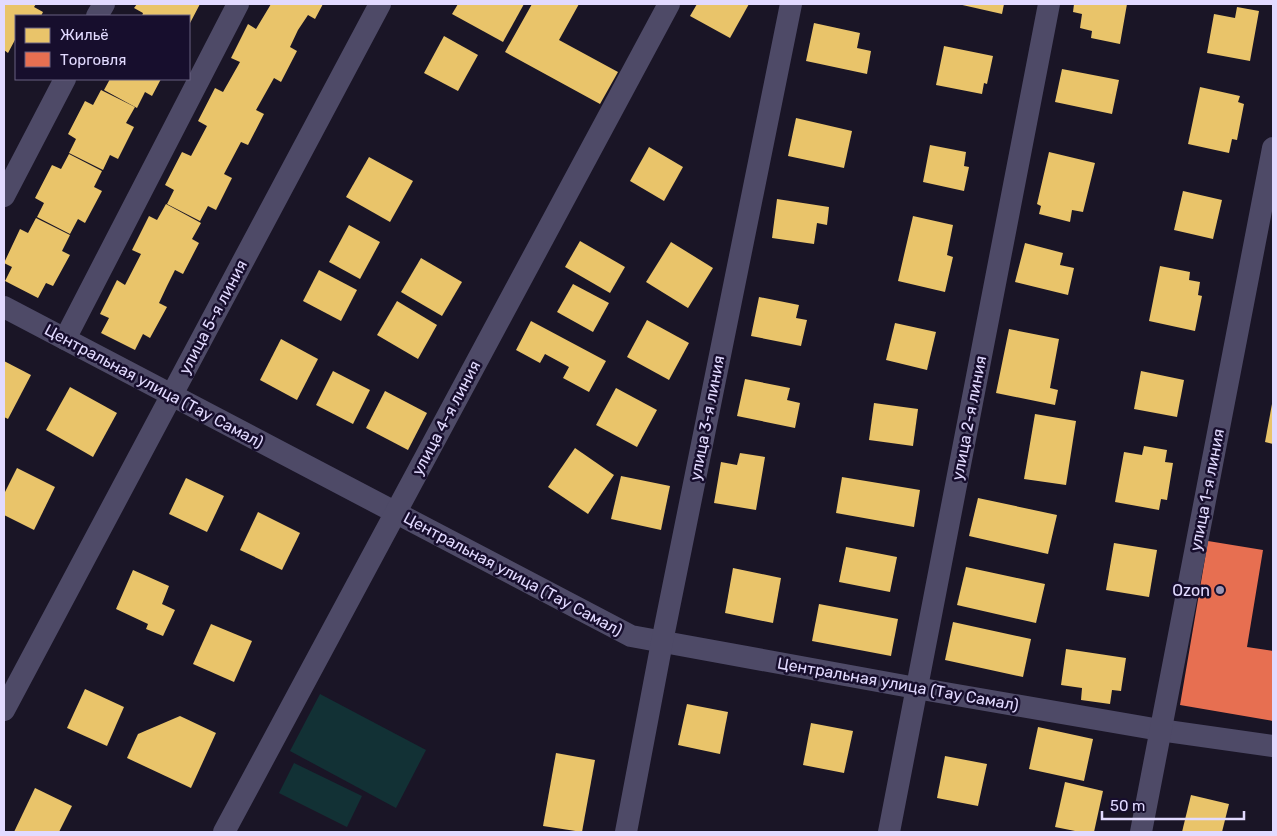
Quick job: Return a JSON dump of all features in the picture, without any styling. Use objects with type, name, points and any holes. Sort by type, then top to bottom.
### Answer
[{"type":"street","points":[[98,15],[104,4]]},
{"type":"street","points":[[65,339],[238,4]]},
{"type":"street","name":"улица 5-я линия","points":[[4,710],[380,4]]},
{"type":"street","name":"улица 4-я линия","points":[[224,832],[669,4]]},
{"type":"street","name":"улица 3-я линия","points":[[626,832],[662,642],[791,4]]},
{"type":"street","name":"улица 2-я линия","points":[[889,832],[1049,4]]},
{"type":"street","points":[[4,196],[64,80]]},
{"type":"street","name":"улица 1-я линия","points":[[1141,832],[1273,148]]},
{"type":"street","name":"Центральная улица (Тау Самал)","points":[[4,307],[631,636],[1160,730],[1273,746]]},
{"type":"green space","points":[[320,694],[426,750],[396,808],[290,751]]},
{"type":"green space","points":[[294,763],[362,796],[347,827],[279,793]]},
{"type":"building: Жильё","points":[[4,4],[36,4],[34,7],[43,12],[42,15],[15,15],[15,40],[8,53],[4,50]]},
{"type":"building: Жильё","points":[[137,4],[200,4],[190,23],[190,15],[142,15],[143,13],[134,8]]},
{"type":"building: Жильё","points":[[271,4],[323,4],[315,19],[308,15],[298,30],[290,47],[297,51],[281,82],[274,78],[256,110],[264,114],[248,145],[241,142],[224,174],[232,178],[216,210],[208,206],[200,221],[167,204],[174,190],[165,185],[182,152],[191,156],[207,126],[198,121],[215,88],[223,92],[240,62],[231,58],[248,24],[256,29]]},
{"type":"building: Жильё","points":[[458,4],[524,4],[503,42],[452,14]]},
{"type":"building: Жильё","points":[[532,4],[579,4],[559,40],[618,72],[600,104],[505,52]]},
{"type":"building: Жильё","points":[[697,4],[749,4],[730,38],[690,16]]},
{"type":"building: Жильё","points":[[958,4],[1004,4],[1002,14]]},
{"type":"building: Жильё","points":[[1074,4],[1127,4],[1120,44],[1091,38],[1092,31],[1080,28],[1082,14],[1073,12]]},
{"type":"building: Жильё","points":[[1237,7],[1259,11],[1250,61],[1207,53],[1214,14],[1235,18]]},
{"type":"building: Жильё","points":[[814,23],[860,33],[857,48],[871,51],[867,74],[806,61]]},
{"type":"building: Жильё","points":[[444,36],[478,55],[458,91],[424,73]]},
{"type":"building: Жильё","points":[[944,46],[993,56],[987,84],[984,83],[982,94],[936,85]]},
{"type":"building: Жильё","points":[[1062,69],[1119,80],[1112,114],[1055,102]]},
{"type":"building: Жильё","points":[[109,80],[160,80],[152,96],[145,92],[137,108],[104,90]]},
{"type":"building: Жильё","points":[[1200,87],[1240,96],[1238,102],[1244,104],[1237,140],[1232,139],[1229,153],[1188,144]]},
{"type":"building: Жильё","points":[[101,90],[135,107],[126,123],[134,127],[118,159],[110,155],[103,170],[69,153],[76,139],[68,134],[85,101],[93,105]]},
{"type":"building: Жильё","points":[[796,118],[852,131],[844,168],[788,156]]},
{"type":"building: Жильё","points":[[930,145],[966,152],[964,166],[969,167],[964,191],[923,182]]},
{"type":"building: Жильё","points":[[649,147],[683,167],[664,201],[630,181]]},
{"type":"building: Жильё","points":[[1049,152],[1095,163],[1083,212],[1072,210],[1070,222],[1039,214],[1041,206],[1037,204]]},
{"type":"building: Жильё","points":[[69,154],[102,171],[94,187],[102,191],[85,223],[78,219],[70,234],[37,217],[44,203],[35,198],[52,165],[61,169]]},
{"type":"building: Жильё","points":[[369,157],[413,181],[390,222],[346,197]]},
{"type":"building: Жильё","points":[[1183,191],[1222,200],[1213,239],[1174,230]]},
{"type":"building: Жильё","points":[[777,199],[829,207],[827,225],[817,223],[814,244],[772,238]]},
{"type":"building: Жильё","points":[[166,204],[201,223],[192,239],[199,243],[183,274],[175,270],[159,303],[167,307],[150,338],[143,334],[135,350],[101,333],[109,318],[100,314],[117,280],[125,285],[141,254],[132,250],[149,216],[157,220]]},
{"type":"building: Жильё","points":[[913,216],[953,225],[947,255],[953,257],[945,292],[898,281]]},
{"type":"building: Жильё","points":[[36,218],[70,235],[62,251],[70,255],[53,286],[46,283],[38,298],[5,281],[12,267],[4,263],[20,229],[28,233]]},
{"type":"building: Жильё","points":[[349,225],[380,242],[360,279],[329,262]]},
{"type":"building: Жильё","points":[[580,241],[625,267],[610,293],[565,267]]},
{"type":"building: Жильё","points":[[671,242],[713,268],[688,308],[646,282]]},
{"type":"building: Жильё","points":[[1025,243],[1063,253],[1060,265],[1074,268],[1068,295],[1015,282]]},
{"type":"building: Жильё","points":[[421,258],[462,282],[442,316],[401,292]]},
{"type":"building: Жильё","points":[[1160,266],[1190,272],[1189,280],[1200,282],[1198,295],[1202,296],[1195,331],[1149,321]]},
{"type":"building: Жильё","points":[[319,270],[357,290],[341,321],[303,301]]},
{"type":"building: Жильё","points":[[573,284],[609,303],[593,332],[557,312]]},
{"type":"building: Жильё","points":[[759,297],[799,305],[796,318],[807,320],[801,346],[751,336]]},
{"type":"building: Жильё","points":[[397,301],[437,325],[418,359],[377,335]]},
{"type":"building: Жильё","points":[[647,320],[689,343],[669,380],[627,357]]},
{"type":"building: Жильё","points":[[531,321],[606,361],[589,392],[563,378],[569,367],[545,354],[540,363],[516,350]]},
{"type":"building: Жильё","points":[[895,323],[936,332],[927,370],[886,360]]},
{"type":"building: Жильё","points":[[1009,329],[1059,339],[1050,388],[1058,390],[1055,405],[996,393]]},
{"type":"building: Жильё","points":[[281,339],[318,359],[297,400],[260,380]]},
{"type":"building: Жильё","points":[[4,361],[31,375],[8,419],[4,417]]},
{"type":"building: Жильё","points":[[333,371],[370,390],[353,424],[316,405]]},
{"type":"building: Жильё","points":[[1141,371],[1184,380],[1177,417],[1134,409]]},
{"type":"building: Жильё","points":[[745,379],[790,388],[787,400],[800,403],[795,428],[737,416]]},
{"type":"building: Жильё","points":[[70,387],[117,413],[93,457],[46,430]]},
{"type":"building: Жильё","points":[[616,388],[657,410],[637,447],[596,425]]},
{"type":"building: Жильё","points":[[385,391],[427,413],[408,450],[366,428]]},
{"type":"building: Жильё","points":[[874,403],[918,409],[913,446],[869,440]]},
{"type":"building: Жильё","points":[[1273,404],[1273,444],[1265,442]]},
{"type":"building: Жильё","points":[[1035,414],[1076,421],[1066,485],[1024,479]]},
{"type":"building: Жильё","points":[[1144,446],[1167,450],[1165,462],[1173,463],[1167,500],[1161,499],[1159,510],[1115,502],[1124,452],[1142,455]]},
{"type":"building: Жильё","points":[[575,448],[614,475],[588,514],[548,487]]},
{"type":"building: Жильё","points":[[740,453],[765,457],[756,510],[714,503],[721,462],[737,465]]},
{"type":"building: Жильё","points":[[17,468],[55,487],[34,530],[4,515],[4,494]]},
{"type":"building: Жильё","points":[[621,476],[670,486],[661,530],[611,519]]},
{"type":"building: Жильё","points":[[842,477],[920,490],[914,527],[836,513]]},
{"type":"building: Жильё","points":[[186,478],[224,496],[207,532],[169,514]]},
{"type":"building: Жильё","points":[[978,498],[1057,515],[1048,554],[969,536]]},
{"type":"building: Жильё","points":[[258,512],[300,533],[282,570],[240,550]]},
{"type":"building: Жильё","points":[[1114,543],[1157,550],[1149,597],[1106,590]]},
{"type":"building: Жильё","points":[[846,547],[897,557],[890,592],[839,582]]},
{"type":"building: Жильё","points":[[966,567],[1045,584],[1036,623],[957,605]]},
{"type":"building: Жильё","points":[[733,568],[781,578],[773,623],[725,613]]},
{"type":"building: Жильё","points":[[133,570],[169,586],[162,604],[175,610],[163,636],[146,629],[148,624],[116,609]]},
{"type":"building: Жильё","points":[[819,604],[898,619],[891,656],[812,641]]},
{"type":"building: Жильё","points":[[953,622],[1031,639],[1023,677],[945,660]]},
{"type":"building: Жильё","points":[[211,624],[252,641],[234,682],[193,664]]},
{"type":"building: Жильё","points":[[1066,649],[1126,658],[1121,691],[1112,690],[1110,704],[1081,700],[1082,688],[1061,685]]},
{"type":"building: Жильё","points":[[85,689],[124,707],[107,746],[67,728]]},
{"type":"building: Жильё","points":[[687,704],[728,712],[720,754],[678,745]]},
{"type":"building: Жильё","points":[[180,716],[216,733],[191,788],[127,758],[138,734]]},
{"type":"building: Жильё","points":[[811,723],[853,731],[844,773],[803,765]]},
{"type":"building: Жильё","points":[[1038,727],[1093,739],[1084,781],[1029,769]]},
{"type":"building: Жильё","points":[[556,753],[595,760],[582,832],[543,826]]},
{"type":"building: Жильё","points":[[945,756],[987,764],[978,806],[937,798]]},
{"type":"building: Жильё","points":[[1065,782],[1103,791],[1094,832],[1080,832],[1055,827]]},
{"type":"building: Жильё","points":[[35,788],[72,806],[59,832],[14,832]]},
{"type":"building: Жильё","points":[[1191,795],[1229,804],[1222,832],[1182,832]]},
{"type":"building: Торговля","points":[[1208,541],[1263,550],[1247,647],[1273,651],[1273,721],[1180,705]]},
{"type":"place","name":"Ozon","points":[[1220,590]]}]
